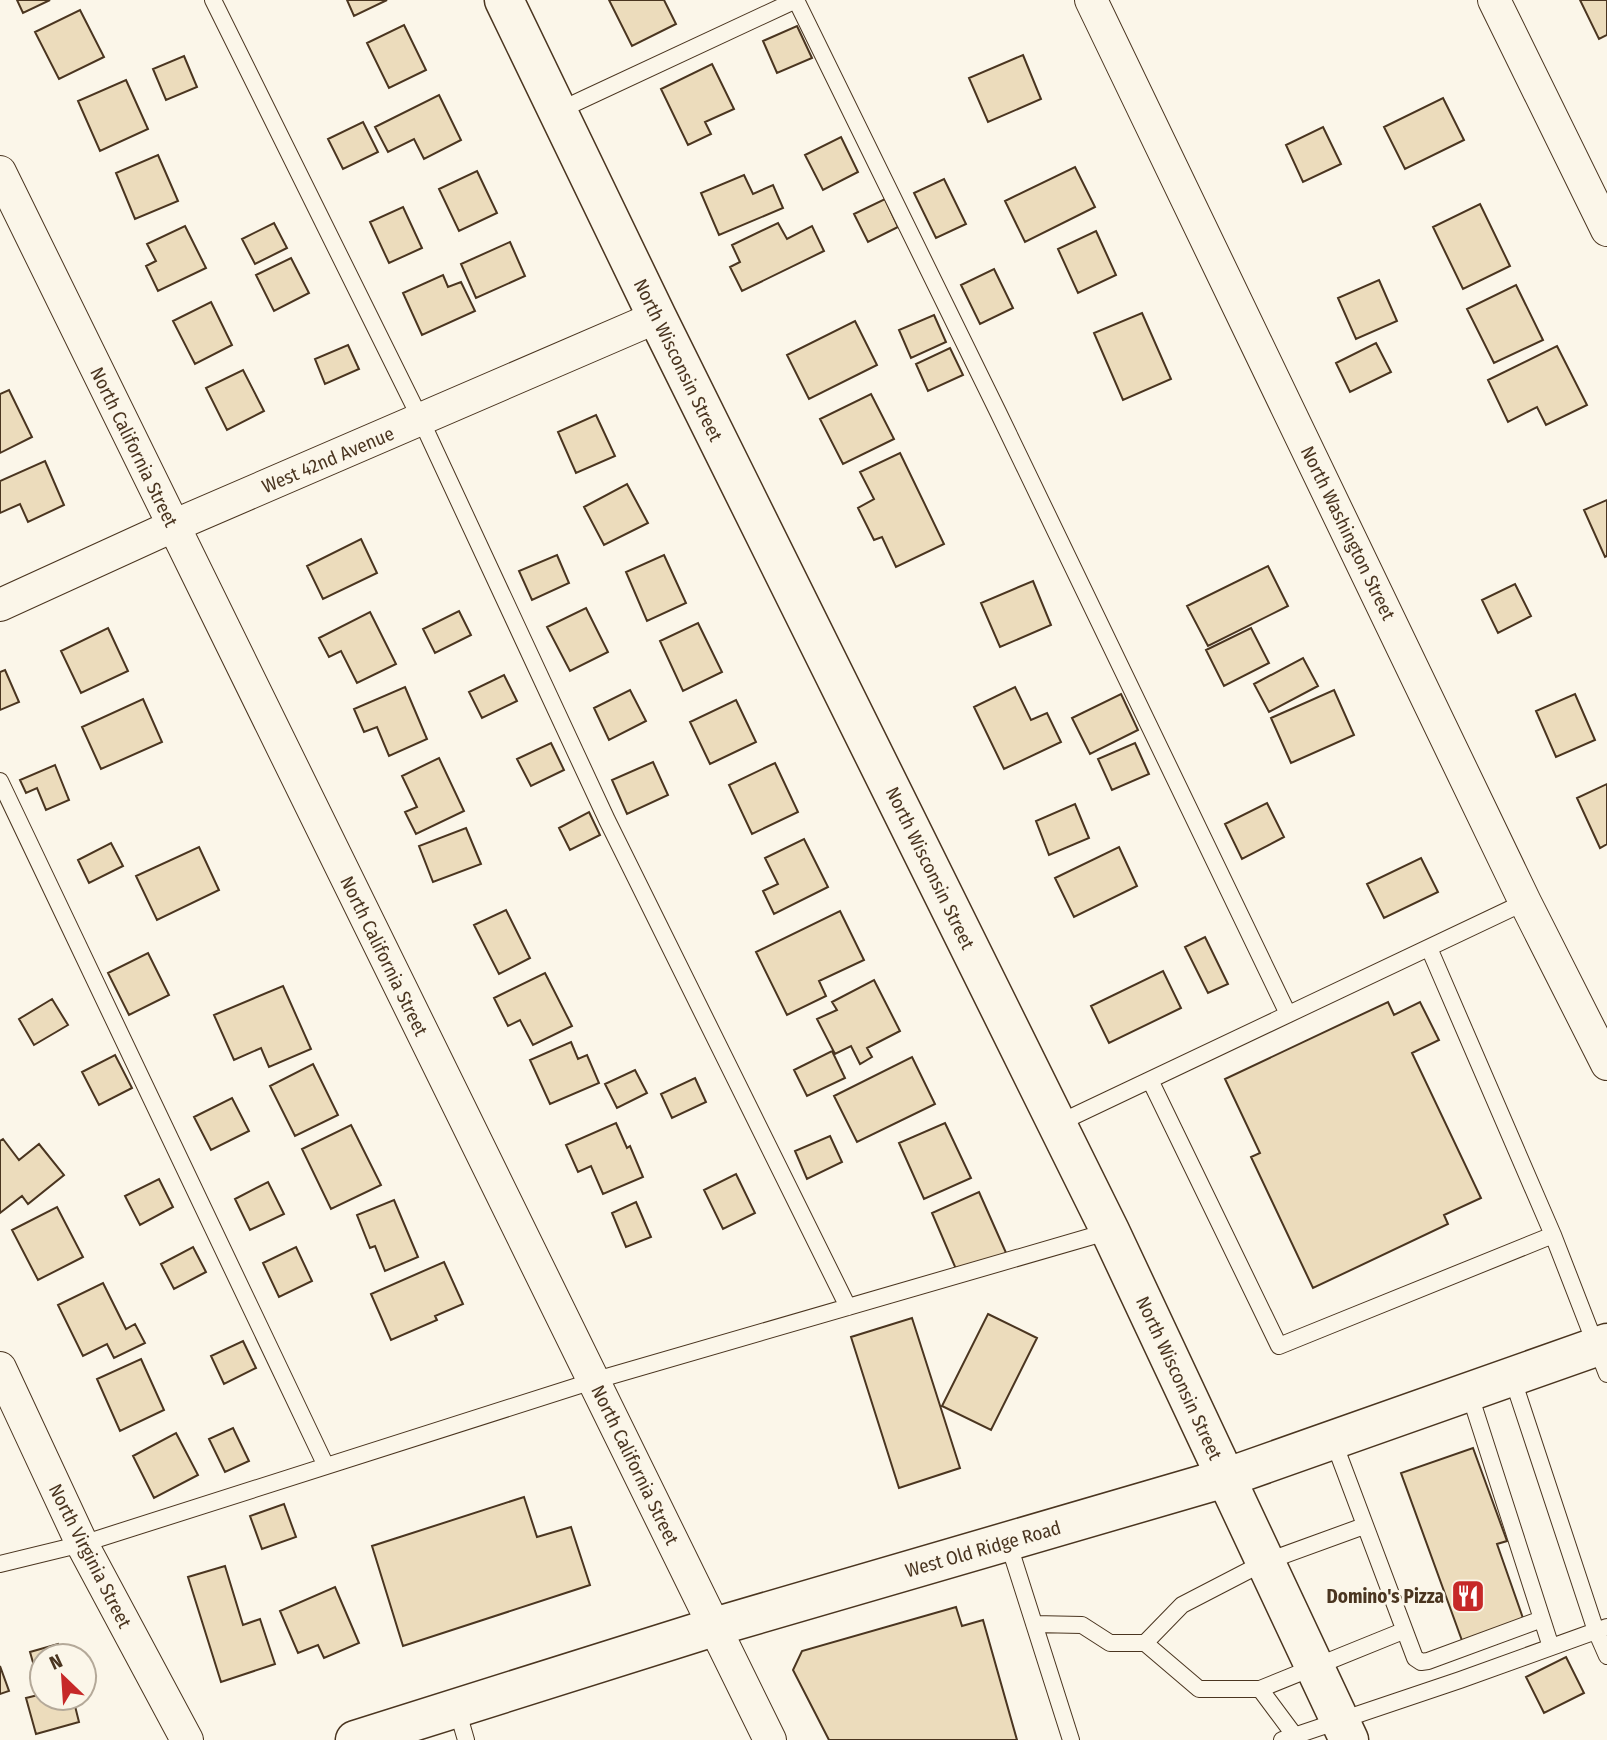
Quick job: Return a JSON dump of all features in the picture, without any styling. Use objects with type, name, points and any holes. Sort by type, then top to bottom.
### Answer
[{"type":"street","name":"North Wisconsin Street","points":[[504,0],[657,317],[1110,1231],[1345,1730]]},
{"type":"street","name":"North Washington Street","points":[[1091,0],[1525,902],[1607,1064]]},
{"type":"street","points":[[1494,0],[1607,230]]},
{"type":"street","name":"North California Street","points":[[0,172],[770,1740]]},
{"type":"street","name":"West 42nd Avenue","points":[[0,605],[173,526],[657,317]]},
{"type":"street","name":"West Old Ridge Road","points":[[355,1740],[461,1725],[714,1627],[1225,1478],[1512,1377],[1604,1354]]},
{"type":"street","name":"North Virginia Street","points":[[0,1368],[82,1544],[187,1740]]},
{"type":"lane","points":[[213,0],[421,420],[607,820],[848,1307]]},
{"type":"lane","points":[[557,111],[796,0],[1288,1014]]},
{"type":"lane","points":[[0,780],[326,1466]]},
{"type":"lane","points":[[1057,1124],[1525,902]]},
{"type":"lane","points":[[1429,948],[1604,1354]]},
{"type":"lane","points":[[1150,1080],[1279,1346],[1553,1236]]},
{"type":"lane","points":[[0,1564],[82,1544],[593,1381],[1110,1231]]},
{"type":"lane","points":[[1512,1377],[1601,1629],[1607,1656]]},
{"type":"lane","points":[[1469,1392],[1551,1647]]},
{"type":"lane","points":[[1333,1440],[1415,1658],[1421,1662],[1542,1619]]},
{"type":"lane","points":[[1145,1643],[1182,1605],[1265,1562],[1364,1526]]},
{"type":"lane","points":[[1008,1542],[1071,1740]]},
{"type":"lane","points":[[1034,1625],[1082,1625],[1110,1643],[1145,1643],[1199,1689],[1260,1689],[1403,1631]]},
{"type":"lane","points":[[1260,1689],[1289,1738],[1345,1730],[1601,1629]]},
{"type":"building","points":[[17,0],[50,0],[23,13]]},
{"type":"building","points":[[347,0],[387,0],[354,16]]},
{"type":"building","points":[[609,0],[664,0],[676,24],[632,46]]},
{"type":"building","points":[[1580,0],[1607,0],[1607,35],[1599,39]]},
{"type":"building","points":[[80,10],[104,57],[59,79],[35,32]]},
{"type":"building","points":[[404,25],[426,70],[389,88],[367,43]]},
{"type":"building","points":[[797,26],[812,58],[777,73],[763,41]]},
{"type":"building","points":[[1023,55],[1041,99],[988,122],[969,78]]},
{"type":"building","points":[[184,56],[197,87],[166,100],[153,69]]},
{"type":"building","points":[[712,64],[734,109],[705,122],[711,134],[688,145],[661,89]]},
{"type":"building","points":[[126,80],[148,129],[100,151],[78,101]]},
{"type":"building","points":[[439,95],[461,140],[424,159],[414,139],[388,152],[375,127]]},
{"type":"building","points":[[1443,98],[1464,140],[1405,169],[1384,127]]},
{"type":"building","points":[[363,122],[378,152],[343,169],[328,139]]},
{"type":"building","points":[[1323,127],[1341,164],[1303,182],[1286,145]]},
{"type":"building","points":[[841,137],[858,172],[823,190],[805,155]]},
{"type":"building","points":[[158,155],[178,201],[135,219],[116,173]]},
{"type":"building","points":[[1075,167],[1095,207],[1025,242],[1005,201]]},
{"type":"building","points":[[477,171],[497,213],[459,231],[439,189]]},
{"type":"building","points":[[744,175],[753,194],[773,185],[783,208],[719,235],[701,193]]},
{"type":"building","points":[[944,179],[966,224],[936,238],[914,193]]},
{"type":"building","points":[[885,199],[898,227],[868,242],[854,214]]},
{"type":"building","points":[[1480,204],[1510,266],[1463,289],[1433,227]]},
{"type":"building","points":[[403,207],[422,248],[389,263],[370,222]]},
{"type":"building","points":[[274,223],[287,248],[255,264],[242,239]]},
{"type":"building","points":[[778,223],[787,239],[812,226],[824,251],[742,291],[730,267],[740,262],[732,245]]},
{"type":"building","points":[[185,226],[206,268],[158,291],[146,266],[156,261],[147,244]]},
{"type":"building","points":[[1096,231],[1116,275],[1078,293],[1058,249]]},
{"type":"building","points":[[510,242],[525,276],[476,298],[461,264]]},
{"type":"building","points":[[291,258],[309,293],[274,311],[256,275]]},
{"type":"building","points":[[994,269],[1013,308],[980,324],[961,285]]},
{"type":"building","points":[[443,275],[448,287],[461,282],[475,311],[422,335],[403,293]]},
{"type":"building","points":[[1379,280],[1397,321],[1356,339],[1338,298]]},
{"type":"building","points":[[1516,285],[1543,340],[1494,363],[1467,309]]},
{"type":"building","points":[[211,302],[232,345],[195,364],[173,321]]},
{"type":"building","points":[[1142,313],[1171,379],[1123,400],[1094,333]]},
{"type":"building","points":[[934,315],[946,342],[911,358],[899,330]]},
{"type":"building","points":[[855,321],[877,365],[809,399],[787,355]]},
{"type":"building","points":[[1376,343],[1391,372],[1350,392],[1336,363]]},
{"type":"building","points":[[348,345],[359,369],[325,384],[315,359]]},
{"type":"building","points":[[1557,346],[1587,405],[1546,425],[1537,407],[1508,422],[1488,380]]},
{"type":"building","points":[[950,348],[963,375],[928,391],[916,364]]},
{"type":"building","points":[[243,370],[264,411],[227,430],[206,388]]},
{"type":"building","points":[[9,390],[32,437],[0,453],[0,394]]},
{"type":"building","points":[[871,394],[894,439],[843,464],[820,419]]},
{"type":"building","points":[[596,415],[615,456],[576,473],[558,432]]},
{"type":"building","points":[[900,453],[944,544],[896,567],[882,537],[874,540],[858,508],[874,499],[860,472]]},
{"type":"building","points":[[45,461],[64,505],[28,522],[20,504],[0,513],[0,481]]},
{"type":"building","points":[[627,484],[648,523],[604,545],[584,507]]},
{"type":"building","points":[[1607,500],[1607,556],[1605,557],[1584,510]]},
{"type":"building","points":[[361,539],[377,573],[323,599],[307,566]]},
{"type":"building","points":[[557,555],[569,583],[532,600],[519,571]]},
{"type":"building","points":[[664,555],[686,603],[647,621],[626,572]]},
{"type":"building","points":[[1268,566],[1288,606],[1208,646],[1187,606]]},
{"type":"building","points":[[1033,581],[1051,625],[1000,647],[981,603]]},
{"type":"building","points":[[1515,584],[1531,616],[1498,633],[1482,600]]},
{"type":"building","points":[[586,608],[608,652],[570,671],[547,627]]},
{"type":"building","points":[[459,611],[471,635],[435,653],[423,629]]},
{"type":"building","points":[[370,612],[396,664],[357,683],[341,651],[329,657],[319,638]]},
{"type":"building","points":[[698,623],[722,672],[683,691],[660,641]]},
{"type":"building","points":[[108,628],[128,671],[81,693],[61,651]]},
{"type":"building","points":[[1251,628],[1269,663],[1224,686],[1206,650]]},
{"type":"building","points":[[1303,658],[1318,686],[1269,712],[1254,684]]},
{"type":"building","points":[[5,670],[19,702],[0,710],[0,672]]},
{"type":"building","points":[[504,675],[517,701],[482,718],[469,692]]},
{"type":"building","points":[[405,687],[427,739],[389,756],[377,727],[364,732],[354,709]]},
{"type":"building","points":[[1015,687],[1031,720],[1047,713],[1061,742],[1004,769],[974,707]]},
{"type":"building","points":[[630,690],[646,721],[609,740],[594,708]]},
{"type":"building","points":[[1334,690],[1354,735],[1291,763],[1271,718]]},
{"type":"building","points":[[1121,694],[1138,730],[1090,754],[1072,718]]},
{"type":"building","points":[[1575,694],[1595,740],[1556,757],[1536,711]]},
{"type":"building","points":[[143,699],[162,742],[101,769],[82,727]]},
{"type":"building","points":[[736,700],[756,742],[710,764],[690,722]]},
{"type":"building","points":[[551,743],[564,770],[531,786],[517,759]]},
{"type":"building","points":[[1135,743],[1149,774],[1112,790],[1098,759]]},
{"type":"building","points":[[439,758],[464,811],[416,834],[405,812],[417,807],[402,776]]},
{"type":"building","points":[[653,762],[668,795],[627,814],[612,780]]},
{"type":"building","points":[[775,763],[798,812],[752,834],[729,785]]},
{"type":"building","points":[[55,765],[69,800],[46,810],[37,788],[26,793],[20,780]]},
{"type":"building","points":[[1607,784],[1607,844],[1600,848],[1577,798]]},
{"type":"building","points":[[1267,803],[1284,837],[1242,859],[1225,824]]},
{"type":"building","points":[[1075,804],[1089,838],[1049,855],[1036,821]]},
{"type":"building","points":[[589,812],[600,835],[570,850],[559,828]]},
{"type":"building","points":[[466,828],[481,864],[433,882],[419,846]]},
{"type":"building","points":[[804,839],[828,887],[774,914],[763,891],[778,884],[765,858]]},
{"type":"building","points":[[111,843],[123,866],[89,883],[78,860]]},
{"type":"building","points":[[199,847],[219,890],[157,920],[136,876]]},
{"type":"building","points":[[1119,847],[1137,886],[1074,917],[1055,878]]},
{"type":"building","points":[[1421,858],[1438,892],[1384,918],[1367,884]]},
{"type":"building","points":[[506,910],[530,958],[499,974],[474,925]]},
{"type":"building","points":[[840,911],[864,960],[819,981],[826,996],[787,1015],[756,952]]},
{"type":"building","points":[[1205,937],[1228,984],[1208,993],[1185,947]]},
{"type":"building","points":[[148,953],[169,995],[129,1015],[108,973]]},
{"type":"building","points":[[1163,971],[1181,1008],[1109,1043],[1091,1006]]},
{"type":"building","points":[[545,973],[572,1026],[533,1045],[520,1020],[508,1026],[494,998]]},
{"type":"building","points":[[874,980],[900,1031],[867,1048],[872,1057],[860,1064],[851,1046],[835,1054],[817,1019],[837,1010],[832,1002]]},
{"type":"building","points":[[283,986],[311,1049],[269,1067],[261,1048],[234,1060],[214,1015]]},
{"type":"building","points":[[52,999],[68,1025],[34,1045],[19,1019]]},
{"type":"building","points":[[1388,1002],[1394,1015],[1420,1002],[1439,1040],[1412,1053],[1481,1198],[1444,1215],[1448,1224],[1313,1288],[1251,1157],[1260,1153],[1225,1079]]},
{"type":"building","points":[[571,1042],[578,1059],[587,1055],[599,1083],[550,1104],[530,1060]]},
{"type":"building","points":[[832,1051],[845,1078],[807,1096],[794,1070]]},
{"type":"building","points":[[115,1055],[132,1088],[99,1105],[82,1072]]},
{"type":"building","points":[[912,1057],[935,1104],[857,1142],[834,1096]]},
{"type":"building","points":[[313,1064],[338,1115],[295,1136],[270,1086]]},
{"type":"building","points":[[635,1070],[647,1093],[617,1108],[605,1084]]},
{"type":"building","points":[[695,1078],[706,1102],[672,1118],[661,1094]]},
{"type":"building","points":[[232,1098],[249,1131],[211,1150],[194,1117]]},
{"type":"building","points":[[616,1123],[627,1148],[630,1146],[643,1177],[603,1194],[591,1166],[578,1172],[566,1145]]},
{"type":"building","points":[[945,1123],[971,1178],[924,1199],[899,1143]]},
{"type":"building","points":[[351,1125],[381,1185],[331,1209],[302,1149]]},
{"type":"building","points":[[830,1136],[842,1162],[807,1179],[795,1151]]},
{"type":"building","points":[[3,1139],[19,1160],[39,1144],[64,1175],[28,1204],[22,1196],[0,1213],[0,1141]]},
{"type":"building","points":[[736,1174],[755,1213],[723,1229],[704,1190]]},
{"type":"building","points":[[159,1179],[173,1207],[140,1225],[125,1196]]},
{"type":"building","points":[[268,1182],[284,1214],[250,1230],[235,1199]]},
{"type":"building","points":[[979,1192],[1007,1255],[959,1276],[932,1213]]},
{"type":"building","points":[[394,1200],[418,1257],[385,1271],[375,1246],[370,1248],[357,1215]]},
{"type":"building","points":[[636,1202],[651,1237],[626,1247],[612,1213]]},
{"type":"building","points":[[57,1207],[83,1257],[38,1280],[12,1230]]},
{"type":"building","points":[[193,1247],[206,1272],[174,1289],[161,1264]]},
{"type":"building","points":[[296,1247],[312,1281],[279,1297],[263,1263]]},
{"type":"building","points":[[444,1262],[463,1304],[435,1316],[437,1320],[391,1340],[371,1294]]},
{"type":"building","points":[[103,1283],[126,1329],[135,1324],[145,1343],[114,1358],[107,1344],[83,1356],[58,1305]]},
{"type":"building","points":[[988,1314],[1037,1338],[991,1430],[942,1406]]},
{"type":"building","points":[[912,1318],[960,1468],[899,1488],[851,1337]]},
{"type":"building","points":[[243,1341],[256,1368],[224,1384],[211,1356]]},
{"type":"building","points":[[141,1359],[164,1410],[120,1431],[97,1379]]},
{"type":"building","points":[[233,1428],[249,1461],[225,1472],[209,1439]]},
{"type":"building","points":[[176,1433],[198,1475],[154,1498],[133,1456]]},
{"type":"building","points":[[1473,1448],[1507,1541],[1497,1544],[1525,1624],[1464,1646],[1401,1473]]},
{"type":"building","points":[[524,1497],[537,1537],[571,1527],[590,1585],[403,1646],[372,1546]]},
{"type":"building","points":[[284,1504],[296,1537],[262,1549],[250,1516]]},
{"type":"building","points":[[225,1566],[243,1625],[260,1619],[275,1664],[221,1682],[188,1577]]},
{"type":"building","points":[[335,1587],[359,1643],[324,1658],[318,1645],[298,1653],[280,1611]]},
{"type":"building","points":[[956,1607],[962,1626],[983,1620],[1017,1740],[829,1740],[793,1670],[802,1651]]},
{"type":"building","points":[[1566,1657],[1584,1693],[1544,1713],[1526,1677]]},
{"type":"building","points":[[0,1666],[9,1691],[0,1694]]},
{"type":"building","points":[[30,1712],[76,1712],[79,1722],[36,1734]]},
{"type":"place","name":"Domino's Pizza","points":[[1468,1596]]}]
